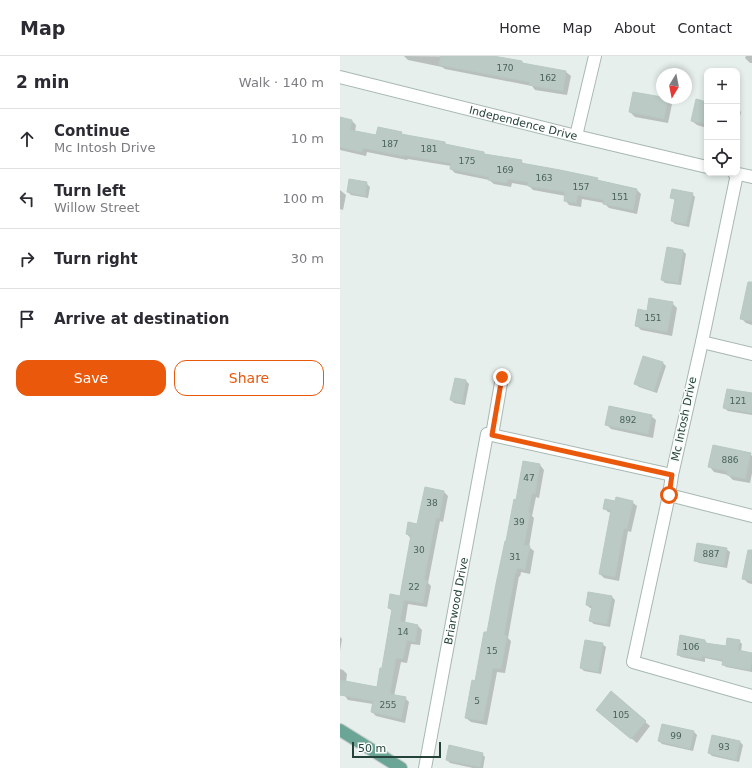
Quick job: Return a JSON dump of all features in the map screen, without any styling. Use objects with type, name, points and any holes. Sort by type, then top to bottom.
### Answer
[{"type":"main road","points":[[340,730],[401,768]]},
{"type":"street","points":[[576,136],[595,56]]},
{"type":"street","name":"Independence Drive","points":[[340,76],[576,136],[704,166]]},
{"type":"street","points":[[740,174],[752,178]]},
{"type":"street","name":"Mc Intosh Drive","points":[[734,176],[702,342],[672,475],[633,662],[752,696]]},
{"type":"street","points":[[702,342],[752,354]]},
{"type":"street","name":"Briarwood Drive","points":[[425,768],[502,377]]},
{"type":"street","points":[[490,434],[672,475]]},
{"type":"street","points":[[669,495],[752,516]]},
{"type":"building","points":[[441,56],[493,56],[566,71],[563,91],[529,85],[530,82],[439,65]]},
{"type":"building","points":[[633,92],[656,96],[656,104],[667,104],[664,119],[629,112]]},
{"type":"building","points":[[696,99],[704,101],[704,123],[691,121]]},
{"type":"building","points":[[340,117],[352,120],[350,130],[376,135],[378,127],[402,132],[401,134],[445,142],[445,144],[484,152],[484,154],[522,160],[521,163],[598,178],[597,180],[637,189],[633,210],[603,204],[604,200],[578,195],[576,203],[564,201],[565,192],[528,186],[528,182],[508,179],[507,183],[488,180],[489,177],[450,169],[451,163],[363,148],[362,152],[340,147]]},
{"type":"building","points":[[349,179],[367,182],[365,196],[347,192]]},
{"type":"building","points":[[672,189],[693,193],[686,224],[671,221],[675,199],[670,198]]},
{"type":"building","points":[[667,247],[683,250],[678,283],[661,280]]},
{"type":"building","points":[[748,282],[752,282],[752,321],[740,319]]},
{"type":"building","points":[[649,298],[673,302],[667,332],[635,326],[638,309],[647,311]]},
{"type":"building","points":[[643,356],[663,362],[654,391],[634,384]]},
{"type":"building","points":[[455,378],[466,380],[462,403],[450,400]]},
{"type":"building","points":[[727,389],[752,393],[752,413],[723,408]]},
{"type":"building","points":[[609,406],[652,415],[648,434],[605,425]]},
{"type":"building","points":[[713,445],[751,453],[745,479],[727,475],[727,471],[708,467]]},
{"type":"building","points":[[523,461],[540,464],[535,494],[532,493],[528,513],[530,513],[524,545],[530,546],[525,570],[517,568],[515,573],[504,635],[507,636],[501,669],[493,668],[483,721],[465,718],[472,680],[475,681],[484,632],[487,632]]},
{"type":"building","points":[[425,487],[444,491],[439,518],[436,518],[424,580],[427,580],[423,603],[404,600],[400,621],[418,625],[415,642],[407,640],[403,659],[396,658],[390,694],[406,697],[401,719],[371,712],[373,701],[340,695],[340,680],[377,687],[380,668],[382,668],[392,609],[388,608],[390,594],[400,596],[411,535],[406,534],[408,522],[417,524]]},
{"type":"building","points":[[616,497],[633,501],[627,529],[624,528],[615,577],[599,574],[611,510],[603,509],[605,499],[615,501]]},
{"type":"building","points":[[697,543],[727,548],[724,566],[694,561]]},
{"type":"building","points":[[748,550],[752,550],[752,581],[742,579]]},
{"type":"building","points":[[588,592],[612,596],[607,624],[589,621],[592,606],[586,605]]},
{"type":"building","points":[[680,635],[705,640],[705,643],[726,646],[727,638],[740,640],[738,650],[752,653],[750,670],[722,665],[723,660],[702,656],[702,659],[677,655]]},
{"type":"building","points":[[585,640],[603,643],[598,672],[580,668]]},
{"type":"building","points":[[611,691],[646,721],[631,739],[596,710]]},
{"type":"building","points":[[662,724],[694,731],[690,749],[658,741]]},
{"type":"building","points":[[712,735],[740,741],[736,760],[708,753]]},
{"type":"building","points":[[449,745],[483,753],[480,767],[446,760]]},
{"type":"route","points":[[502,377],[492,435],[672,475],[669,495]]}]
